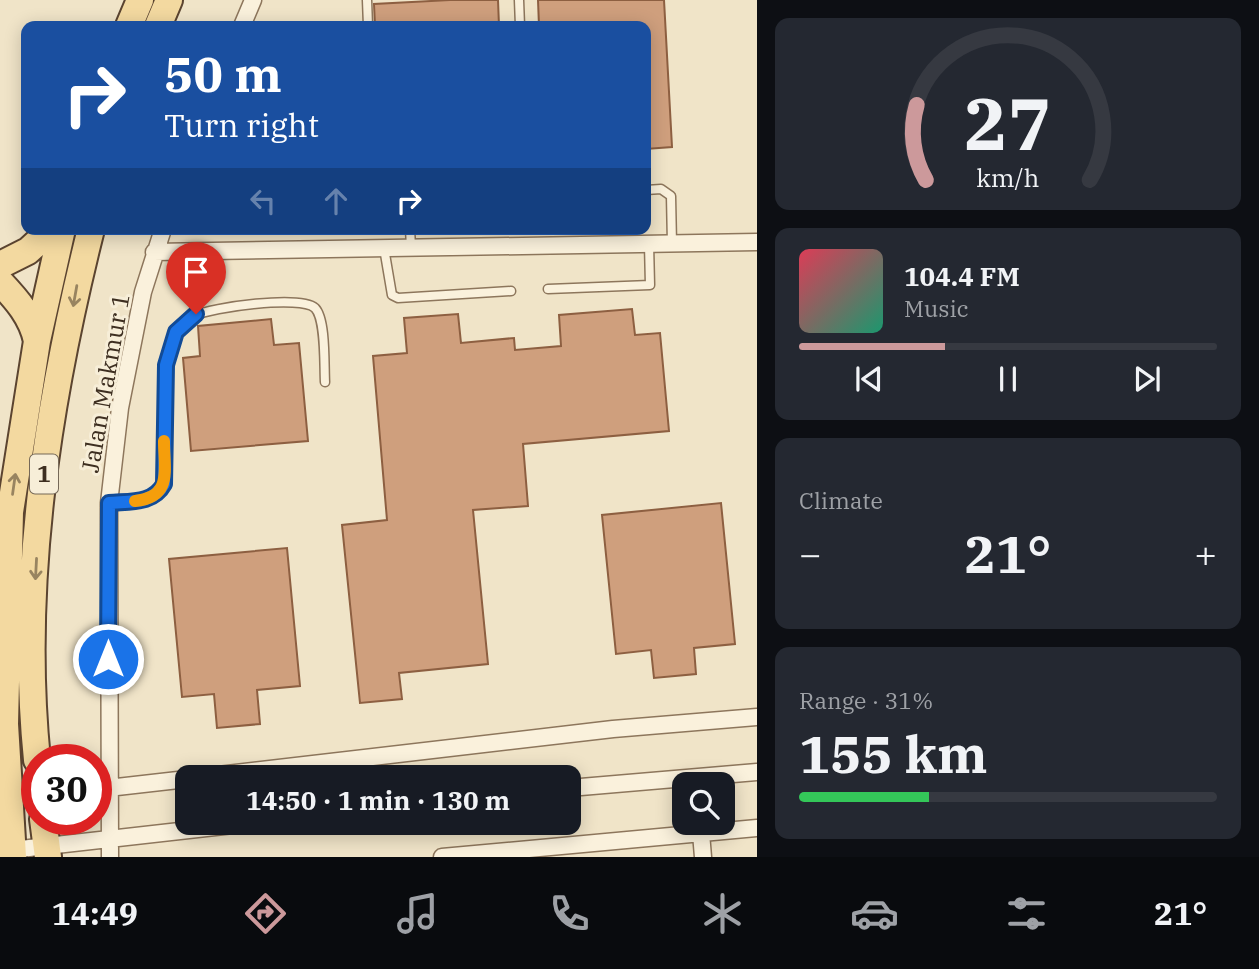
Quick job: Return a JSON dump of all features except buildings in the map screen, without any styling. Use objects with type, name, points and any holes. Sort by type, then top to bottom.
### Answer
[{"type":"main road","points":[[160,21],[169,0]]},
{"type":"main road","points":[[131,21],[138,1]]},
{"type":"main road","points":[[0,265],[28,251],[45,235]]},
{"type":"main road","name":"1","points":[[12,853],[5,724],[10,512],[37,341],[61,235]]},
{"type":"main road","name":"1","points":[[35,744],[34,654],[39,514],[77,285],[90,235]]},
{"type":"main road","points":[[0,282],[34,326],[37,341]]},
{"type":"street","points":[[244,21],[253,0]]},
{"type":"street","name":"Jalan Makmur 1","points":[[108,744],[109,503],[120,408],[154,253],[161,235]]},
{"type":"street","points":[[154,253],[757,243]]},
{"type":"street","points":[[304,765],[613,729],[757,718]]},
{"type":"street","points":[[581,787],[757,772]]},
{"type":"street","points":[[112,788],[175,780]]},
{"type":"street","points":[[735,830],[757,828]]},
{"type":"street","points":[[12,853],[109,849],[186,835]]},
{"type":"street","points":[[442,857],[679,835]]},
{"type":"street","points":[[701,835],[704,857]]},
{"type":"lane","points":[[367,0],[368,21]]},
{"type":"lane","points":[[519,0],[520,21]]},
{"type":"lane","points":[[651,190],[661,189],[671,196],[672,244]]},
{"type":"lane","points":[[410,235],[411,247]]},
{"type":"lane","points":[[548,289],[650,285],[649,244]]},
{"type":"lane","points":[[384,248],[389,288],[392,295],[398,298],[511,291]]},
{"type":"lane","points":[[109,503],[148,500],[158,494],[164,484],[166,365],[176,332],[196,314],[248,305],[304,302],[316,309],[321,320],[326,382]]},
{"type":"slow traffic","points":[[135,501],[148,500],[158,494],[164,484],[164,441]]},
{"type":"route","points":[[108,659],[109,503],[148,500],[158,494],[164,484],[166,365],[176,332],[185,321],[196,314]]}]
